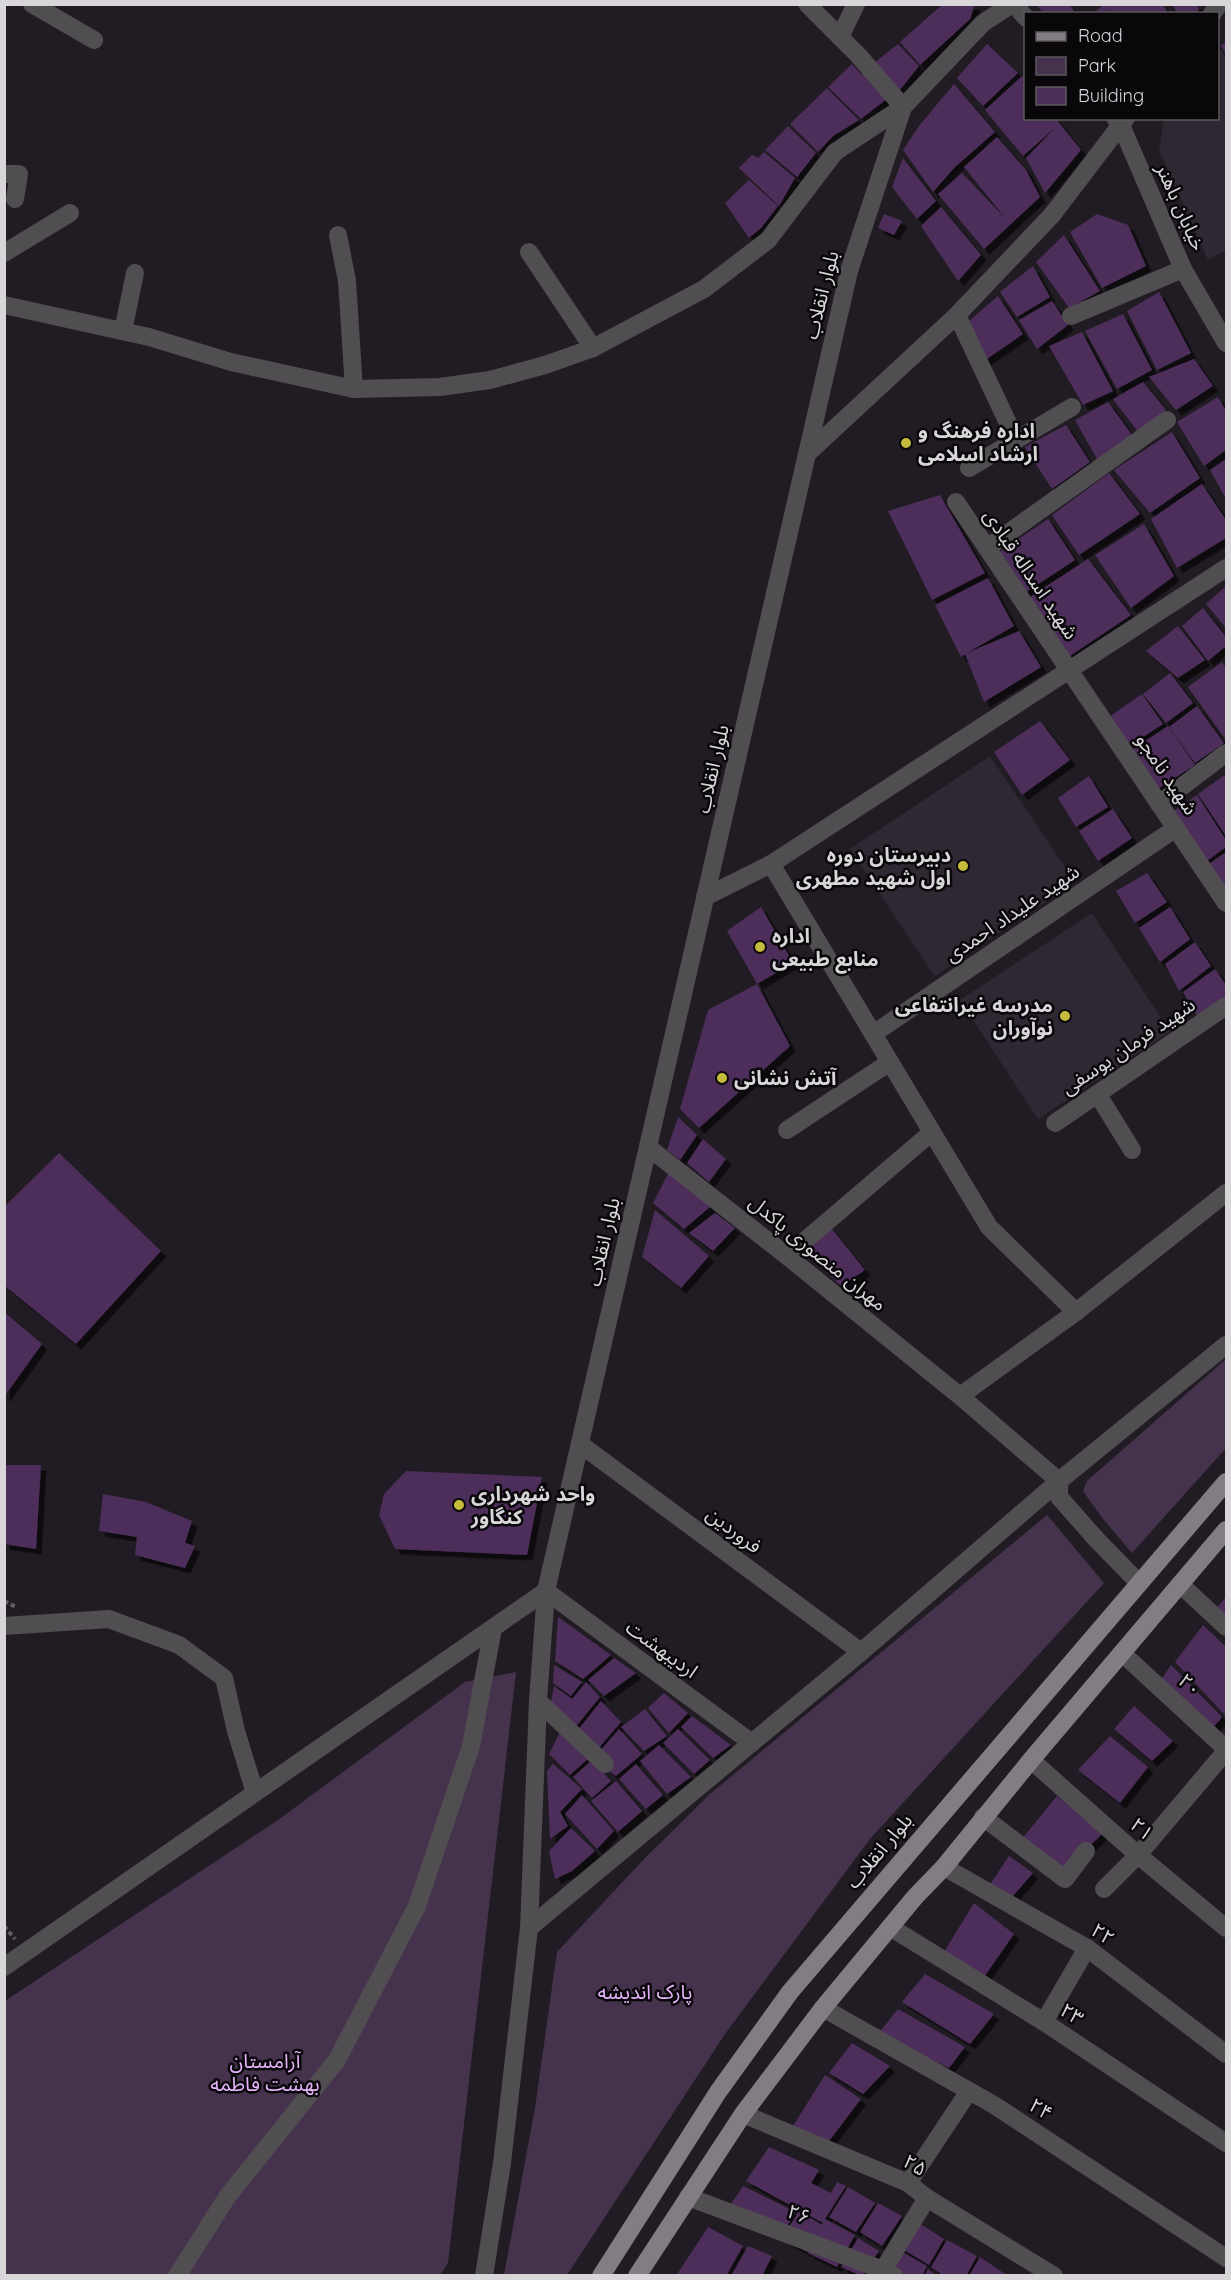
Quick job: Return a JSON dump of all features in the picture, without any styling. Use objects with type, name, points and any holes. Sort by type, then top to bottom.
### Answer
[{"type":"main road","name":"بلوار انقلاب","points":[[601,2276],[718,2092],[790,1992],[1227,1482]]},
{"type":"main road","points":[[637,2276],[743,2114],[823,2008],[944,1866],[982,1817],[1227,1530]]},
{"type":"main road","points":[[1139,1583],[1163,1604]]},
{"type":"street","points":[[32,4],[94,40]]},
{"type":"street","points":[[4,305],[123,331],[231,362],[354,389],[440,387],[490,380],[545,365],[593,348],[704,289],[768,240],[835,152],[903,107],[807,4]]},
{"type":"street","points":[[840,37],[856,4]]},
{"type":"street","points":[[983,24],[984,4]]},
{"type":"street","points":[[983,24],[990,4]]},
{"type":"street","points":[[1013,4],[1024,16]]},
{"type":"street","name":"بلوار انقلاب","points":[[484,2276],[502,2163],[529,1928],[538,1701],[546,1591],[849,272],[903,107],[983,24],[1013,4]]},
{"type":"street","points":[[807,454],[957,315],[1052,215],[1120,121]]},
{"type":"street","name":"خیابان باهنر","points":[[1120,121],[1183,268],[1227,343]]},
{"type":"street","points":[[4,174],[19,174],[15,199]]},
{"type":"street","points":[[4,253],[70,213]]},
{"type":"street","points":[[338,235],[347,281],[354,389]]},
{"type":"street","points":[[529,252],[593,348]]},
{"type":"street","points":[[1071,316],[1183,268]]},
{"type":"street","points":[[123,331],[135,273]]},
{"type":"street","points":[[957,315],[1016,440]]},
{"type":"street","points":[[969,468],[1072,407]]},
{"type":"street","points":[[987,548],[1167,420]]},
{"type":"street","name":"شهید اسداله قبادی","points":[[956,502],[1070,671]]},
{"type":"street","points":[[705,897],[771,864],[1227,568]]},
{"type":"street","name":"شهید نامجو","points":[[1070,671],[1227,903]]},
{"type":"street","points":[[1159,804],[1227,753]]},
{"type":"street","name":"شهید علیداد احمدی","points":[[873,1034],[1176,828]]},
{"type":"street","points":[[771,864],[989,1227],[1076,1312]]},
{"type":"street","name":"شهید فرمان یوسفی","points":[[1055,1123],[1227,1006]]},
{"type":"street","points":[[787,1130],[890,1062]]},
{"type":"street","points":[[1098,1095],[1132,1150]]},
{"type":"street","points":[[787,1256],[932,1132]]},
{"type":"street","name":"مهران منصوری پاکدل","points":[[648,1148],[787,1256],[960,1396],[1059,1481]]},
{"type":"street","points":[[960,1396],[1076,1312],[1227,1193]]},
{"type":"street","points":[[529,1928],[861,1652],[1059,1481],[1227,1345]]},
{"type":"street","name":"فروردین","points":[[580,1444],[861,1652]]},
{"type":"street","points":[[1059,1481],[1059,1497],[1139,1583]]},
{"type":"street","points":[[1180,1584],[1227,1627]]},
{"type":"street","points":[[4,1967],[546,1591]]},
{"type":"street","name":"اردیبهشت","points":[[546,1591],[752,1743]]},
{"type":"street","points":[[4,1626],[109,1619],[179,1645],[224,1678],[236,1731],[255,1793]]},
{"type":"street","points":[[177,2276],[227,2197],[337,2060],[417,1906],[471,1746],[493,1628]]},
{"type":"street","name":"۲۰","points":[[1122,1653],[1227,1750]]},
{"type":"street","points":[[538,1701],[605,1764]]},
{"type":"street","points":[[1104,1889],[1138,1855],[1227,1750]]},
{"type":"street","name":"۲۱","points":[[1031,1760],[1138,1855],[1227,1928]]},
{"type":"street","points":[[982,1817],[1065,1879],[1086,1851]]},
{"type":"street","name":"۲۲","points":[[944,1866],[1087,1948],[1227,2054]]},
{"type":"street","name":"۲۳","points":[[890,1927],[1044,2022],[1227,2144]]},
{"type":"street","points":[[1044,2022],[1087,1948]]},
{"type":"street","name":"۲۴","points":[[823,2008],[1003,2111],[1227,2258]]},
{"type":"street","points":[[908,2183],[969,2091]]},
{"type":"street","name":"۲۵","points":[[743,2114],[908,2183],[927,2198],[1054,2276]]},
{"type":"street","name":"۲۶","points":[[688,2197],[889,2273]]},
{"type":"street","points":[[889,2273],[927,2198]]},
{"type":"shaded area","points":[[1219,50],[1222,51],[1226,58],[1226,250],[1208,260],[1159,150],[1164,120],[1219,120]]},
{"type":"shaded area","name":"دبیرستان دوره اول شهید مطهری","points":[[990,756],[1075,882],[935,976],[850,849]]},
{"type":"shaded area","name":"مدرسه غیرانتفاعی نوآوران","points":[[1092,913],[1170,1032],[1038,1119],[960,1000]]},
{"type":"green space","points":[[1226,1359],[1226,1448],[1132,1553],[1083,1491],[1087,1481]]},
{"type":"green space","name":"پارک اندیشه","points":[[1047,1515],[1104,1583],[870,1839],[725,2034],[567,2275],[504,2275],[535,2108],[557,1952],[646,1857],[710,1794]]},
{"type":"green space","name":"آرامستان بهشت فاطمه","points":[[516,1672],[448,2263],[440,2275],[5,2276],[5,2001],[278,1820],[465,1682]]},
{"type":"building","points":[[943,4],[975,4],[970,19],[920,65],[900,42]]},
{"type":"building","points":[[1036,4],[1069,4],[1075,12],[1042,12]]},
{"type":"building","points":[[1104,4],[1162,4],[1168,12],[1108,12],[1105,8],[1107,12],[1095,12]]},
{"type":"building","points":[[1172,4],[1197,4],[1199,10],[1196,12],[1177,12]]},
{"type":"building","points":[[1226,42],[1226,55],[1221,45]]},
{"type":"building","points":[[898,44],[919,66],[899,91],[874,63]]},
{"type":"building","points":[[987,44],[1018,73],[983,106],[957,78]]},
{"type":"building","points":[[852,64],[862,75],[868,72],[888,98],[861,119],[828,87]]},
{"type":"building","points":[[1022,76],[1024,78],[1024,120],[1057,120],[1081,150],[1045,193],[1026,158],[1056,127],[1023,156],[985,110]]},
{"type":"building","points":[[954,84],[995,132],[955,167],[933,192],[903,150],[919,126]]},
{"type":"building","points":[[827,88],[859,120],[833,136],[818,152],[790,124]]},
{"type":"building","points":[[788,126],[816,153],[797,177],[765,150]]},
{"type":"building","points":[[997,137],[1026,170],[1040,197],[984,249],[938,194],[962,173],[1006,219],[964,167]]},
{"type":"building","points":[[764,152],[795,178],[779,206],[739,168],[752,155],[758,158]]},
{"type":"building","points":[[903,158],[936,201],[917,219],[892,187]]},
{"type":"building","points":[[749,180],[778,206],[761,228],[749,238],[725,203]]},
{"type":"building","points":[[941,207],[981,255],[958,281],[921,226]]},
{"type":"building","points":[[884,214],[902,221],[894,235],[878,228]]},
{"type":"building","points":[[1097,214],[1128,225],[1146,266],[1102,288],[1070,232]]},
{"type":"building","points":[[1064,235],[1100,291],[1069,308],[1036,262]]},
{"type":"building","points":[[1033,266],[1050,297],[1017,317],[1000,292]]},
{"type":"building","points":[[1159,292],[1191,353],[1157,370],[1127,311]]},
{"type":"building","points":[[998,296],[1023,334],[984,361],[969,321]]},
{"type":"building","points":[[1052,301],[1068,325],[1037,349],[1019,320]]},
{"type":"building","points":[[1123,314],[1152,370],[1117,389],[1085,331]]},
{"type":"building","points":[[1082,332],[1113,391],[1083,405],[1049,346]]},
{"type":"building","points":[[1194,359],[1213,386],[1176,410],[1149,377]]},
{"type":"building","points":[[1143,382],[1166,410],[1138,432],[1113,399]]},
{"type":"building","points":[[1218,397],[1226,411],[1226,450],[1204,466],[1177,422]]},
{"type":"building","points":[[1108,402],[1132,435],[1097,459],[1075,420]]},
{"type":"building","points":[[1066,425],[1090,462],[1052,489],[1025,447]]},
{"type":"building","points":[[1172,432],[1200,478],[1150,513],[1114,470]]},
{"type":"building","points":[[1226,459],[1226,499],[1210,470]]},
{"type":"building","points":[[1109,473],[1140,514],[1079,555],[1052,515]]},
{"type":"building","points":[[1202,484],[1226,520],[1226,538],[1177,568],[1151,519]]},
{"type":"building","points":[[940,495],[985,573],[932,600],[888,511]]},
{"type":"building","points":[[1048,519],[1075,560],[1023,594],[995,555]]},
{"type":"building","points":[[1144,524],[1174,576],[1131,608],[1095,555]]},
{"type":"building","points":[[1088,559],[1131,615],[1067,658],[1028,598]]},
{"type":"building","points":[[988,578],[1014,626],[967,653],[1019,631],[1041,667],[984,702],[965,654],[961,657],[935,605]]},
{"type":"building","points":[[1226,586],[1226,628],[1206,604]]},
{"type":"building","points":[[1203,608],[1226,637],[1226,646],[1208,661],[1182,626]]},
{"type":"building","points":[[1178,626],[1205,660],[1178,678],[1146,651]]},
{"type":"building","points":[[1222,662],[1226,668],[1226,740],[1188,687]]},
{"type":"building","points":[[1170,673],[1193,703],[1166,723],[1143,694]]},
{"type":"building","points":[[1142,694],[1163,724],[1126,748],[1106,719]]},
{"type":"building","points":[[1197,706],[1224,743],[1195,763],[1169,727]]},
{"type":"building","points":[[1040,721],[1070,760],[1022,795],[994,752]]},
{"type":"building","points":[[1168,726],[1195,765],[1156,790],[1130,751]]},
{"type":"building","points":[[1226,774],[1226,836],[1198,794]]},
{"type":"building","points":[[1089,776],[1108,807],[1076,827],[1058,798]]},
{"type":"building","points":[[1197,795],[1226,840],[1226,847],[1204,863],[1171,813]]},
{"type":"building","points":[[1113,809],[1132,838],[1098,861],[1079,831]]},
{"type":"building","points":[[1226,852],[1226,894],[1206,866]]},
{"type":"building","points":[[1147,873],[1167,902],[1135,923],[1116,891]]},
{"type":"building","name":"اداره منابع طبیعی","points":[[761,907],[793,963],[757,984],[727,931]]},
{"type":"building","points":[[1170,907],[1190,939],[1160,962],[1139,928]]},
{"type":"building","points":[[1195,942],[1211,966],[1179,991],[1165,964]]},
{"type":"building","points":[[1215,969],[1226,985],[1226,996],[1198,1017],[1183,992]]},
{"type":"building","name":"آتش نشانی","points":[[757,984],[790,1046],[699,1128],[680,1109],[708,1010]]},
{"type":"building","points":[[678,1117],[697,1135],[680,1160],[667,1150]]},
{"type":"building","points":[[703,1139],[726,1159],[709,1182],[687,1163]]},
{"type":"building","points":[[59,1153],[161,1251],[76,1344],[4,1285],[4,1207]]},
{"type":"building","points":[[670,1170],[710,1207],[684,1229],[653,1203]]},
{"type":"building","points":[[655,1210],[709,1256],[681,1288],[642,1257]]},
{"type":"building","points":[[715,1213],[735,1228],[713,1251],[689,1233]]},
{"type":"building","points":[[831,1228],[865,1270],[841,1286],[805,1252]]},
{"type":"building","points":[[4,1312],[42,1344],[4,1397]]},
{"type":"building","points":[[4,1465],[41,1465],[36,1549],[4,1544]]},
{"type":"building","name":"واحد شهرداری کنگاور","points":[[406,1471],[542,1477],[527,1555],[395,1549],[379,1515],[384,1494]]},
{"type":"building","points":[[103,1494],[146,1502],[192,1521],[185,1543],[195,1546],[185,1568],[135,1555],[137,1537],[99,1531]]},
{"type":"building","points":[[1226,1597],[1226,1621],[1215,1610]]},
{"type":"building","points":[[558,1617],[611,1655],[583,1679],[555,1661]]},
{"type":"building","points":[[1203,1625],[1226,1647],[1226,1716],[1175,1662]]},
{"type":"building","points":[[614,1658],[636,1673],[604,1696],[588,1680]]},
{"type":"building","points":[[554,1665],[582,1682],[571,1696],[553,1683]]},
{"type":"building","points":[[1171,1665],[1222,1717],[1211,1730],[1159,1683]]},
{"type":"building","points":[[586,1682],[600,1697],[574,1729],[550,1707],[554,1686],[572,1699]]},
{"type":"building","points":[[664,1693],[688,1713],[669,1733],[648,1708]]},
{"type":"building","points":[[601,1701],[621,1722],[598,1749],[578,1730]]},
{"type":"building","points":[[1134,1706],[1173,1741],[1152,1761],[1114,1729]]},
{"type":"building","points":[[645,1709],[667,1736],[644,1751],[621,1727]]},
{"type":"building","points":[[692,1716],[731,1745],[713,1758],[681,1727]]},
{"type":"building","points":[[619,1729],[642,1754],[616,1776],[609,1771],[600,1751]]},
{"type":"building","points":[[678,1729],[710,1760],[694,1774],[663,1743]]},
{"type":"building","points":[[561,1730],[589,1758],[570,1775],[549,1754]]},
{"type":"building","points":[[1110,1736],[1148,1767],[1120,1803],[1078,1770]]},
{"type":"building","points":[[659,1745],[691,1777],[667,1794],[640,1761]]},
{"type":"building","points":[[592,1760],[611,1781],[592,1798],[573,1777]]},
{"type":"building","points":[[553,1764],[582,1789],[560,1812],[568,1826],[550,1839],[547,1771]]},
{"type":"building","points":[[636,1764],[663,1795],[646,1809],[619,1779]]},
{"type":"building","points":[[616,1781],[642,1811],[618,1832],[591,1801]]},
{"type":"building","points":[[582,1795],[614,1831],[597,1849],[565,1814]]},
{"type":"building","points":[[1057,1796],[1103,1833],[1063,1872],[1021,1840]]},
{"type":"building","points":[[571,1828],[595,1851],[572,1871],[555,1879],[549,1851]]},
{"type":"building","points":[[1009,1856],[1033,1873],[1005,1905],[985,1892]]},
{"type":"building","points":[[974,1903],[1014,1934],[984,1977],[944,1952]]},
{"type":"building","points":[[925,1974],[994,2014],[970,2044],[902,2002]]},
{"type":"building","points":[[898,2009],[965,2047],[949,2068],[878,2034]]},
{"type":"building","points":[[852,2043],[890,2066],[863,2094],[829,2073]]},
{"type":"building","points":[[825,2075],[861,2099],[829,2141],[793,2126]]},
{"type":"building","points":[[769,2147],[819,2170],[811,2183],[831,2193],[837,2182],[846,2186],[825,2219],[855,2235],[837,2267],[808,2253],[817,2235],[807,2252],[782,2238],[799,2211],[822,2225],[823,2223],[746,2181]]},
{"type":"building","points":[[743,2186],[796,2212],[780,2237],[727,2210]]},
{"type":"building","points":[[848,2187],[875,2203],[856,2232],[829,2217]]},
{"type":"building","points":[[878,2203],[902,2216],[882,2246],[860,2232]]},
{"type":"building","points":[[917,2222],[944,2239],[929,2265],[899,2247]]},
{"type":"building","points":[[708,2227],[743,2246],[726,2276],[676,2276]]},
{"type":"building","points":[[858,2238],[879,2251],[862,2276],[841,2267]]},
{"type":"building","points":[[947,2240],[977,2256],[966,2276],[944,2276],[931,2267]]},
{"type":"building","points":[[748,2246],[772,2256],[762,2276],[731,2276]]},
{"type":"building","points":[[897,2249],[927,2266],[922,2276],[880,2276]]},
{"type":"building","points":[[980,2257],[1008,2276],[969,2276]]},
{"type":"building","points":[[928,2269],[937,2276],[924,2276]]},
{"type":"place","name":"اداره فرهنگ و ارشاد اسلامی","points":[[906,443]]},
{"type":"place","name":"دبیرستان دوره اول شهید مطهری","points":[[963,866]]},
{"type":"place","name":"اداره منابع طبیعی","points":[[760,947]]},
{"type":"place","name":"مدرسه غیرانتفاعی نوآوران","points":[[1065,1016]]},
{"type":"place","name":"آتش نشانی","points":[[722,1078]]},
{"type":"place","name":"واحد شهرداری کنگاور","points":[[459,1505]]}]
